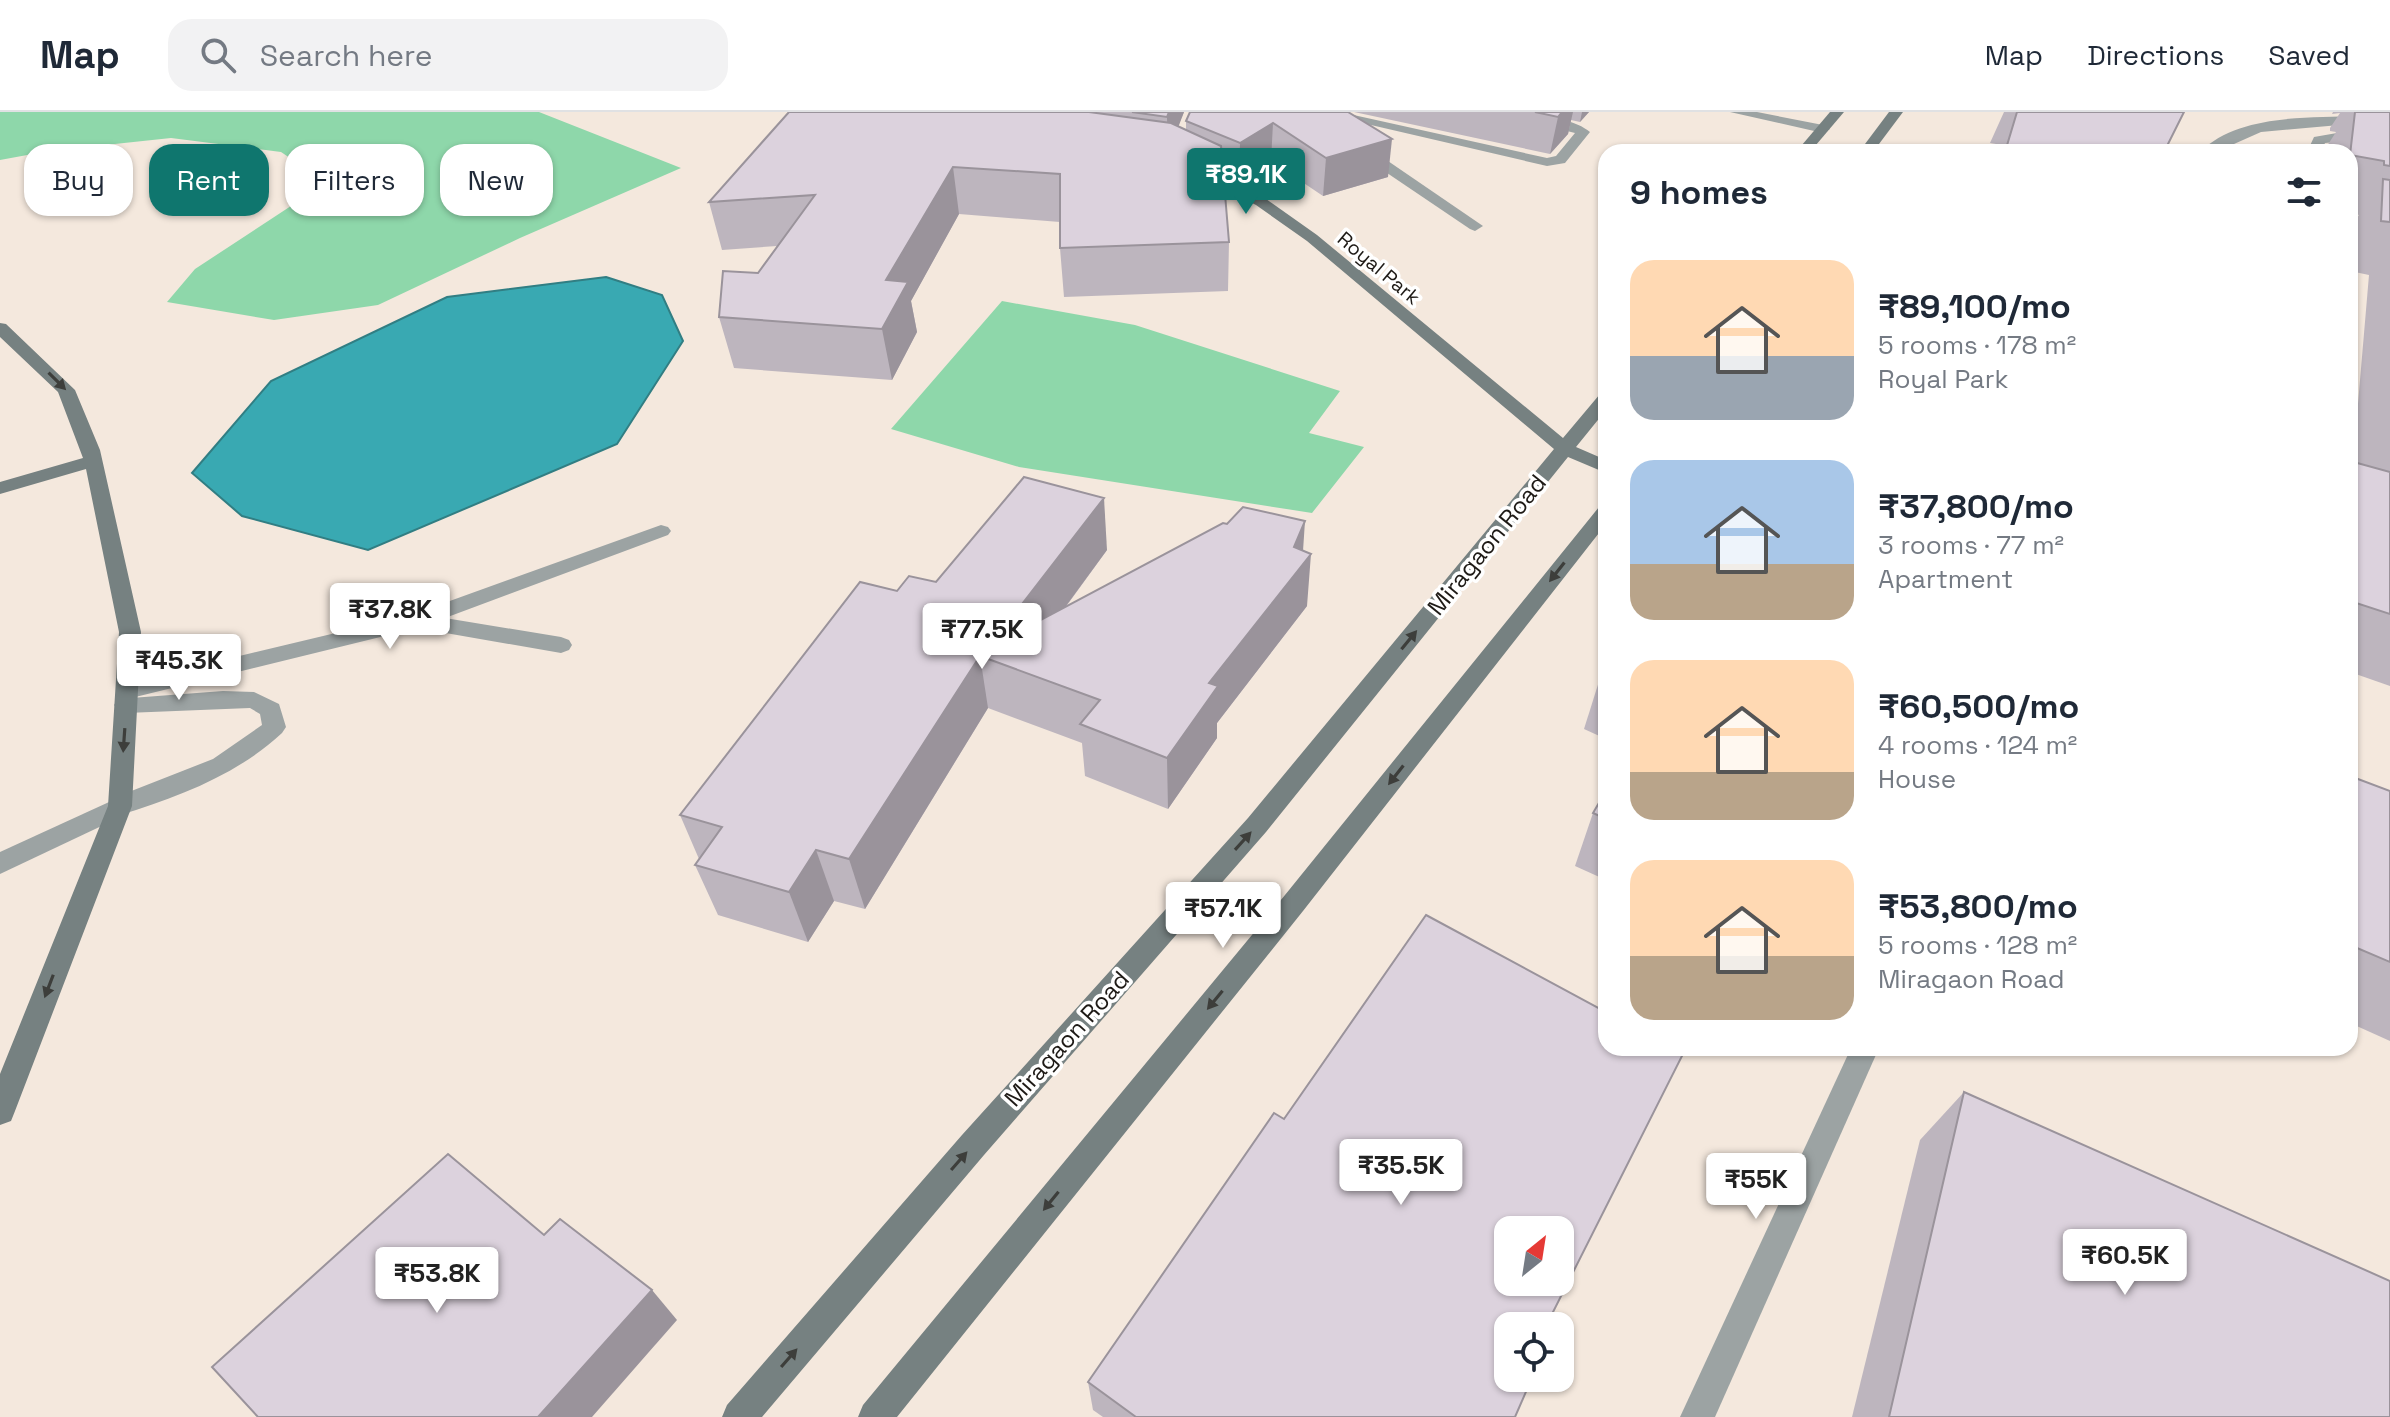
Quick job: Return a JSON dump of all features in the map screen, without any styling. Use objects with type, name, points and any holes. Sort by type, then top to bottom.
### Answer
[{"type":"main road","points":[[1810,144],[1837,112]]},
{"type":"main road","points":[[1872,144],[1896,112]]},
{"type":"main road","name":"Royal Park","points":[[1187,166],[1261,202],[1312,238],[1565,449],[1598,463]]},
{"type":"main road","points":[[0,328],[66,390],[93,461],[130,632],[120,806],[0,1111]]},
{"type":"main road","name":"Miragaon Road","points":[[739,1417],[973,1145],[1257,825],[1598,408]]},
{"type":"main road","points":[[0,488],[93,461]]},
{"type":"main road","points":[[875,1417],[1294,903],[1598,521]]},
{"type":"street","points":[[1306,112],[1475,226]]},
{"type":"street","points":[[1322,112],[1547,162],[1560,160],[1583,132],[1573,127],[1498,112]]},
{"type":"street","points":[[1737,112],[1823,129]]},
{"type":"street","points":[[2221,144],[2235,136],[2272,125],[2363,119]]},
{"type":"street","points":[[2317,144],[2319,140],[2337,137],[2360,140],[2390,153]]},
{"type":"street","points":[[2358,222],[2390,229]]},
{"type":"street","points":[[126,698],[417,621],[661,531]]},
{"type":"street","points":[[417,621],[561,645]]},
{"type":"street","points":[[0,864],[120,806],[222,767],[256,745],[274,727],[271,710],[254,700],[126,698]]},
{"type":"street","points":[[1697,1417],[1861,1056]]},
{"type":"green space","points":[[0,112],[539,112],[681,168],[520,238],[378,305],[274,320],[167,302],[195,269],[285,210],[285,216],[424,216],[424,144],[285,144],[285,155],[269,150],[269,144],[218,144],[171,138],[115,144],[24,144],[24,156],[0,160]]},
{"type":"green space","points":[[1002,301],[1135,325],[1340,391],[1309,433],[1364,447],[1312,513],[1019,467],[891,429]]},
{"type":"water","points":[[606,277],[662,295],[683,341],[617,444],[368,550],[242,516],[192,473],[271,381],[447,297]]},
{"type":"building","points":[[789,112],[1089,112],[1171,123],[1221,146],[1229,242],[1060,248],[1060,174],[953,167],[886,280],[908,282],[882,329],[719,317],[723,271],[758,273],[815,195],[709,202]]},
{"type":"building","points":[[1132,112],[1169,112],[1167,117]]},
{"type":"building","points":[[1190,112],[1348,112],[1392,139],[1326,158],[1273,123],[1240,143],[1186,121]]},
{"type":"building","points":[[1535,112],[1562,112],[1558,117]]},
{"type":"building","points":[[2017,112],[2184,112],[2168,144],[2007,144]]},
{"type":"building","points":[[2355,112],[2390,112],[2390,166],[2384,165],[2384,161],[2358,156],[2358,144],[2351,144]]},
{"type":"building","points":[[2383,179],[2390,180],[2390,222],[2381,221]]},
{"type":"building","points":[[2358,463],[2390,472],[2390,614],[2358,604]]},
{"type":"building","points":[[1024,477],[1104,498],[988,648],[1223,523],[1227,524],[1243,507],[1305,521],[1294,547],[1311,554],[1209,683],[1218,686],[1167,758],[1080,724],[1100,700],[980,656],[849,859],[816,850],[789,892],[695,865],[722,827],[680,815],[860,582],[897,591],[909,576],[936,582]]},
{"type":"building","points":[[2358,779],[2390,791],[2390,962],[2358,948]]},
{"type":"building","points":[[1426,915],[1598,1008],[1598,1056],[1682,1056],[1574,1270],[1574,1216],[1494,1216],[1494,1296],[1561,1296],[1553,1312],[1494,1312],[1494,1392],[1526,1392],[1515,1417],[1136,1417],[1088,1382],[1274,1113],[1284,1119]]},
{"type":"building","points":[[1964,1092],[2390,1281],[2390,1417],[1889,1417]]},
{"type":"building","points":[[448,1154],[544,1235],[560,1219],[652,1290],[538,1417],[258,1417],[212,1367]]}]
